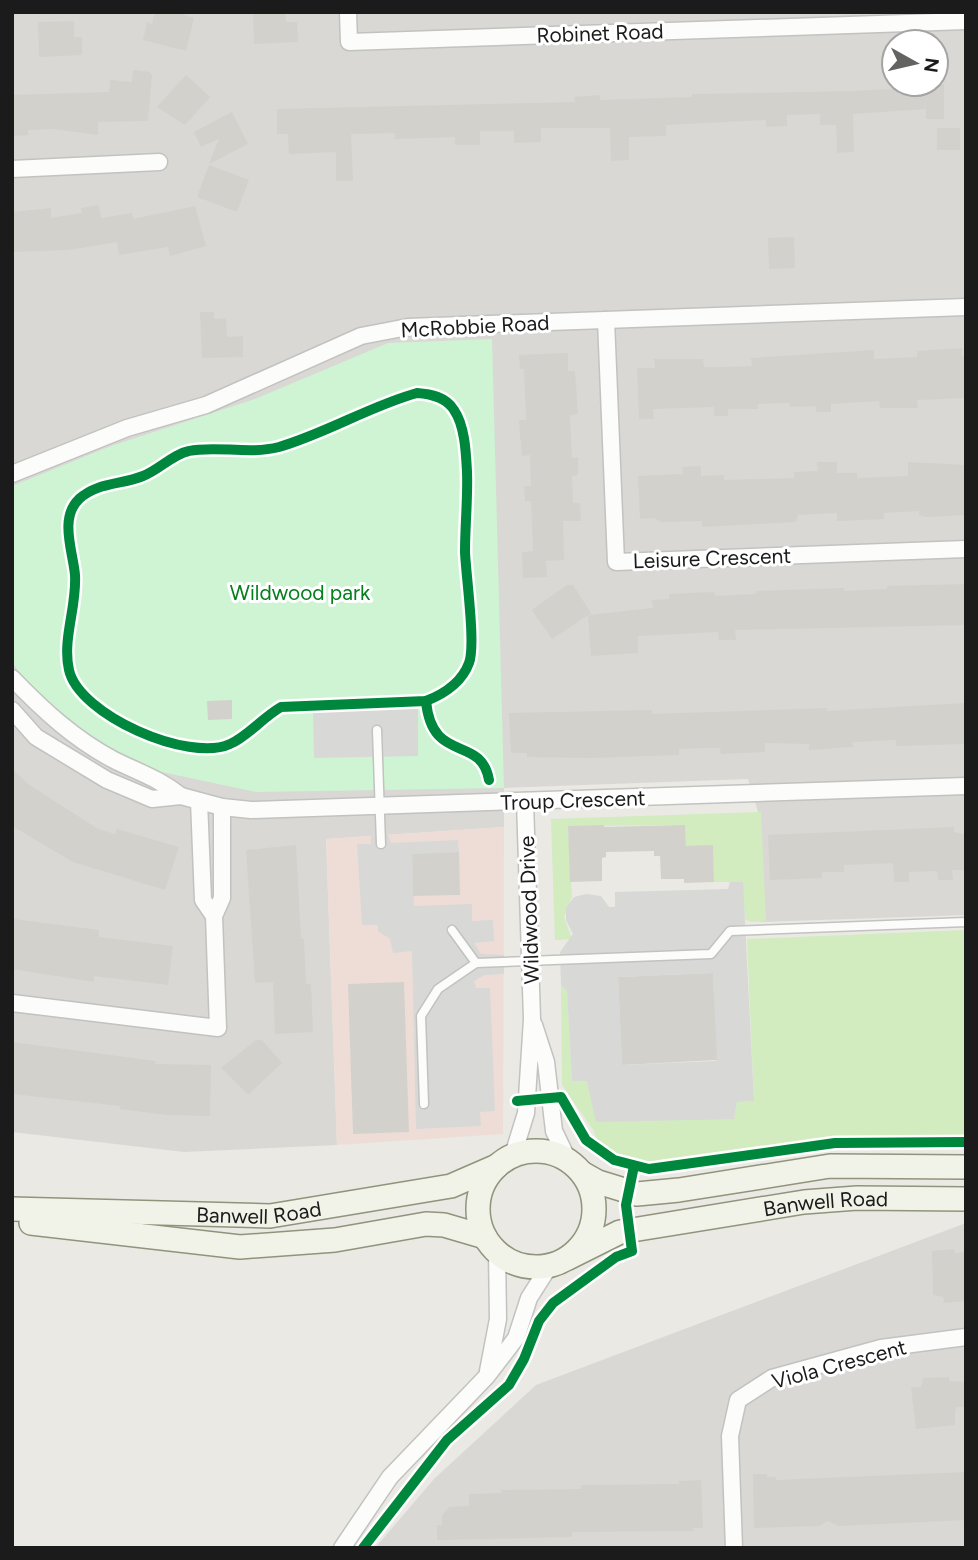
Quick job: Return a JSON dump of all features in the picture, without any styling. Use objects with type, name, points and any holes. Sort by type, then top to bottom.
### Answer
[{"type":"main road","points":[[532,1151],[551,1152],[575,1167],[591,1190],[593,1219],[582,1245],[559,1262],[531,1267],[513,1262],[491,1244],[479,1218],[479,1199],[485,1181],[505,1161],[532,1151]]},
{"type":"main road","name":"Banwell Road","points":[[12,1209],[270,1216],[451,1185],[505,1161]]},
{"type":"main road","name":"Banwell Road","points":[[575,1167],[608,1186],[637,1194],[830,1166],[966,1167]]},
{"type":"main road","name":"Banwell Road","points":[[559,1262],[596,1241],[620,1232],[804,1202],[858,1198],[966,1199]]},
{"type":"main road","name":"Banwell Road","points":[[12,1221],[240,1247],[335,1240],[426,1224],[444,1225],[491,1244]]},
{"type":"street","name":"Robinet Road","points":[[348,12],[349,42],[966,21]]},
{"type":"street","points":[[12,169],[159,162]]},
{"type":"street","name":"McRobbie Road","points":[[12,474],[127,428],[206,405],[361,336],[408,327],[966,307]]},
{"type":"street","name":"Leisure Crescent","points":[[606,320],[616,562],[966,549]]},
{"type":"street","name":"Troup Crescent","points":[[12,678],[53,721],[113,759],[162,780],[181,796]]},
{"type":"street","name":"Troup Crescent","points":[[12,710],[36,737],[107,780],[152,799],[181,796],[222,807],[251,810],[966,786]]},
{"type":"street","points":[[199,801],[203,900],[214,916]]},
{"type":"street","name":"Wildwood Drive","points":[[505,1161],[526,1113],[532,1019],[525,801]]},
{"type":"street","points":[[12,1003],[218,1028],[214,916],[222,898],[222,807]]},
{"type":"street","name":"Wildwood Drive","points":[[532,1019],[545,1062],[554,1131],[575,1167]]},
{"type":"street","points":[[487,1376],[498,1319],[491,1244]]},
{"type":"street","points":[[342,1548],[390,1477],[487,1376],[516,1338],[529,1298],[559,1262]]},
{"type":"street","name":"Viola Crescent","points":[[734,1548],[730,1437],[738,1400],[772,1378],[881,1348],[966,1337]]},
{"type":"lane","points":[[377,730],[381,844]]},
{"type":"lane","points":[[424,1104],[421,1016],[438,989],[476,963],[711,954],[730,931],[966,922]]},
{"type":"lane","points":[[452,930],[476,963]]},
{"type":"shaded area","points":[[12,12],[966,12],[966,915],[761,922],[760,818],[748,779],[504,788],[504,827],[326,839],[337,1145],[184,1152],[12,1132]]},
{"type":"shaded area","points":[[418,707],[418,756],[314,758],[313,709]]},
{"type":"shaded area","points":[[504,827],[503,1134],[337,1145],[326,839]]},
{"type":"shaded area","points":[[388,835],[391,843],[458,840],[459,852],[412,854],[414,906],[472,904],[472,921],[493,920],[494,941],[474,943],[481,954],[504,955],[504,974],[485,975],[474,981],[476,988],[490,988],[495,1111],[480,1112],[481,1126],[416,1129],[412,951],[393,953],[390,939],[378,931],[378,925],[362,925],[357,844],[371,844],[371,836]]},
{"type":"shaded area","points":[[730,882],[743,882],[754,1101],[737,1102],[734,1119],[596,1122],[587,1081],[572,1081],[567,991],[561,985],[560,952],[573,934],[566,920],[566,908],[574,897],[586,894],[601,896],[609,907],[615,907],[615,892],[728,889]],"holes":[[[713,973],[716,1061],[622,1065],[618,977]]]},
{"type":"shaded area","points":[[966,1223],[966,1548],[375,1548],[434,1479],[536,1385]]},
{"type":"green space","name":"Wildwood park","points":[[492,339],[504,788],[256,792],[143,768],[45,708],[12,662],[12,486],[111,446],[255,399],[388,343]]},
{"type":"green space","points":[[761,812],[766,921],[751,922],[745,919],[742,882],[714,882],[713,846],[686,846],[685,825],[568,826],[572,897],[564,917],[572,939],[555,940],[551,819]]},
{"type":"green space","points":[[966,930],[966,1136],[845,1136],[663,1163],[625,1159],[597,1140],[594,1131],[562,1085],[561,985],[567,991],[572,1080],[587,1081],[734,1119],[737,1102],[754,1101],[747,939]]},
{"type":"building","points":[[155,12],[175,12],[194,18],[186,51],[143,40],[147,22],[152,24]]},
{"type":"building","points":[[253,12],[285,12],[286,22],[297,22],[298,42],[254,44]]},
{"type":"building","points":[[74,21],[74,37],[82,37],[82,55],[39,57],[38,22]]},
{"type":"building","points":[[133,70],[150,72],[152,75],[148,121],[98,122],[98,135],[53,129],[28,130],[28,135],[12,136],[12,95],[109,92],[110,80],[132,82]]},
{"type":"building","points":[[186,75],[210,97],[185,125],[157,107]]},
{"type":"building","points":[[880,90],[880,98],[944,98],[944,119],[926,119],[926,109],[853,114],[854,152],[837,153],[836,125],[820,125],[820,114],[787,115],[787,126],[766,127],[766,120],[666,125],[666,136],[629,137],[629,160],[611,161],[610,128],[541,128],[541,142],[514,143],[514,131],[480,131],[480,145],[455,145],[455,137],[395,139],[395,133],[351,134],[353,181],[336,181],[336,152],[289,154],[288,134],[277,134],[277,109],[575,102],[574,97],[600,95],[600,100],[692,97],[692,94]]},
{"type":"building","points":[[232,112],[248,144],[209,164],[219,139],[201,147],[194,132]]},
{"type":"building","points":[[937,128],[960,128],[960,150],[937,150]]},
{"type":"building","points":[[209,165],[249,180],[237,212],[197,197]]},
{"type":"building","points":[[99,205],[101,218],[132,213],[133,219],[195,206],[206,246],[170,256],[168,247],[119,255],[117,242],[68,250],[12,252],[12,212],[51,208],[51,218],[82,213],[81,208]]},
{"type":"building","points":[[794,237],[795,268],[769,269],[768,238]]},
{"type":"building","points":[[200,312],[214,312],[214,319],[226,318],[227,337],[243,336],[243,357],[202,358]]},
{"type":"building","points":[[962,348],[962,356],[966,356],[966,398],[917,400],[918,408],[880,408],[879,401],[831,404],[831,412],[816,412],[816,406],[790,407],[789,403],[758,404],[758,409],[728,409],[728,416],[714,416],[714,407],[653,409],[654,419],[639,419],[637,368],[655,368],[654,359],[703,359],[704,367],[752,366],[751,358],[874,350],[874,359],[917,357],[917,351]]},
{"type":"building","points":[[568,353],[568,371],[575,371],[578,414],[570,415],[572,458],[578,457],[578,475],[572,476],[573,503],[580,503],[581,521],[563,521],[564,560],[546,561],[547,577],[523,578],[522,552],[533,551],[531,501],[525,501],[524,486],[531,486],[530,455],[522,456],[520,435],[519,420],[526,420],[524,369],[520,369],[519,355]]},
{"type":"building","points":[[817,462],[837,462],[837,473],[857,473],[857,478],[908,476],[908,462],[966,465],[966,515],[926,517],[919,515],[919,511],[884,513],[884,519],[837,521],[837,513],[798,515],[796,522],[702,527],[702,521],[661,522],[655,518],[640,519],[638,476],[683,474],[682,467],[701,466],[701,476],[724,475],[724,480],[794,478],[794,472],[818,471]]},
{"type":"building","points":[[966,584],[966,625],[735,630],[736,640],[719,640],[718,632],[638,636],[638,653],[591,656],[588,615],[653,608],[652,600],[669,599],[669,594],[714,592],[715,596],[756,594],[756,591],[844,588],[844,591],[887,589],[887,586]]},
{"type":"building","points":[[567,585],[573,585],[591,613],[552,639],[532,610]]},
{"type":"building","points":[[232,700],[232,719],[208,720],[207,701]]},
{"type":"building","points":[[966,703],[966,744],[896,746],[896,740],[852,742],[853,747],[809,750],[809,744],[765,743],[765,752],[721,754],[720,748],[706,748],[679,749],[679,755],[591,758],[527,757],[527,753],[511,753],[509,713],[652,710],[652,714],[827,708],[827,711]]},
{"type":"building","points":[[12,769],[28,784],[98,829],[115,834],[117,829],[179,847],[165,890],[73,862],[12,826]]},
{"type":"building","points":[[685,825],[686,846],[713,845],[714,882],[684,883],[684,879],[661,879],[660,856],[654,856],[654,851],[606,852],[606,857],[602,858],[602,881],[570,882],[568,826]]},
{"type":"building","points":[[954,827],[954,832],[966,835],[966,870],[952,870],[953,880],[938,880],[937,871],[909,872],[909,882],[894,882],[893,863],[844,865],[844,872],[822,872],[822,878],[770,880],[768,835]]},
{"type":"building","points":[[296,845],[301,939],[304,939],[306,984],[311,984],[313,1032],[275,1034],[273,982],[255,983],[246,850]]},
{"type":"building","points":[[459,852],[460,895],[413,896],[412,854]]},
{"type":"building","points":[[14,919],[99,930],[99,937],[173,946],[168,985],[94,976],[94,982],[12,969]]},
{"type":"building","points":[[713,973],[717,1060],[622,1065],[618,977]]},
{"type":"building","points":[[404,982],[409,1132],[353,1134],[348,984]]},
{"type":"building","points":[[256,1040],[262,1040],[282,1063],[248,1095],[221,1068]]},
{"type":"building","points":[[12,1042],[156,1061],[155,1064],[211,1065],[210,1116],[167,1115],[120,1109],[120,1106],[12,1094]]},
{"type":"building","points":[[954,1249],[955,1253],[966,1252],[966,1301],[944,1303],[943,1297],[933,1295],[932,1251]]},
{"type":"building","points":[[949,1377],[949,1381],[966,1382],[966,1407],[957,1407],[955,1425],[916,1429],[911,1387],[921,1387],[923,1378]]},
{"type":"building","points":[[966,1472],[966,1520],[838,1526],[828,1521],[819,1526],[754,1528],[753,1474],[767,1474],[767,1477],[776,1477],[776,1480]]},
{"type":"building","points":[[701,1480],[703,1528],[693,1528],[693,1531],[572,1532],[572,1537],[437,1540],[437,1525],[442,1525],[442,1516],[449,1507],[469,1506],[469,1494],[502,1493],[501,1490],[581,1489],[581,1485],[679,1484],[679,1481]]},
{"type":"cycle path","points":[[417,393],[438,397],[451,406],[461,424],[465,448],[465,552],[471,654],[466,670],[452,686],[426,701],[281,707],[236,741],[212,748],[189,747],[138,731],[93,703],[77,687],[67,658],[75,587],[68,525],[73,507],[79,499],[102,487],[143,476],[183,453],[199,449],[256,450],[279,447],[417,393]]},
{"type":"cycle path","points":[[426,701],[430,721],[437,734],[446,742],[477,757],[489,780]]},
{"type":"cycle path","points":[[517,1101],[561,1097],[586,1140],[614,1160],[649,1169],[835,1143],[966,1142]]},
{"type":"cycle path","points":[[363,1548],[447,1440],[509,1385],[524,1359],[539,1321],[553,1303],[616,1257],[632,1251],[626,1205],[634,1166]]}]
